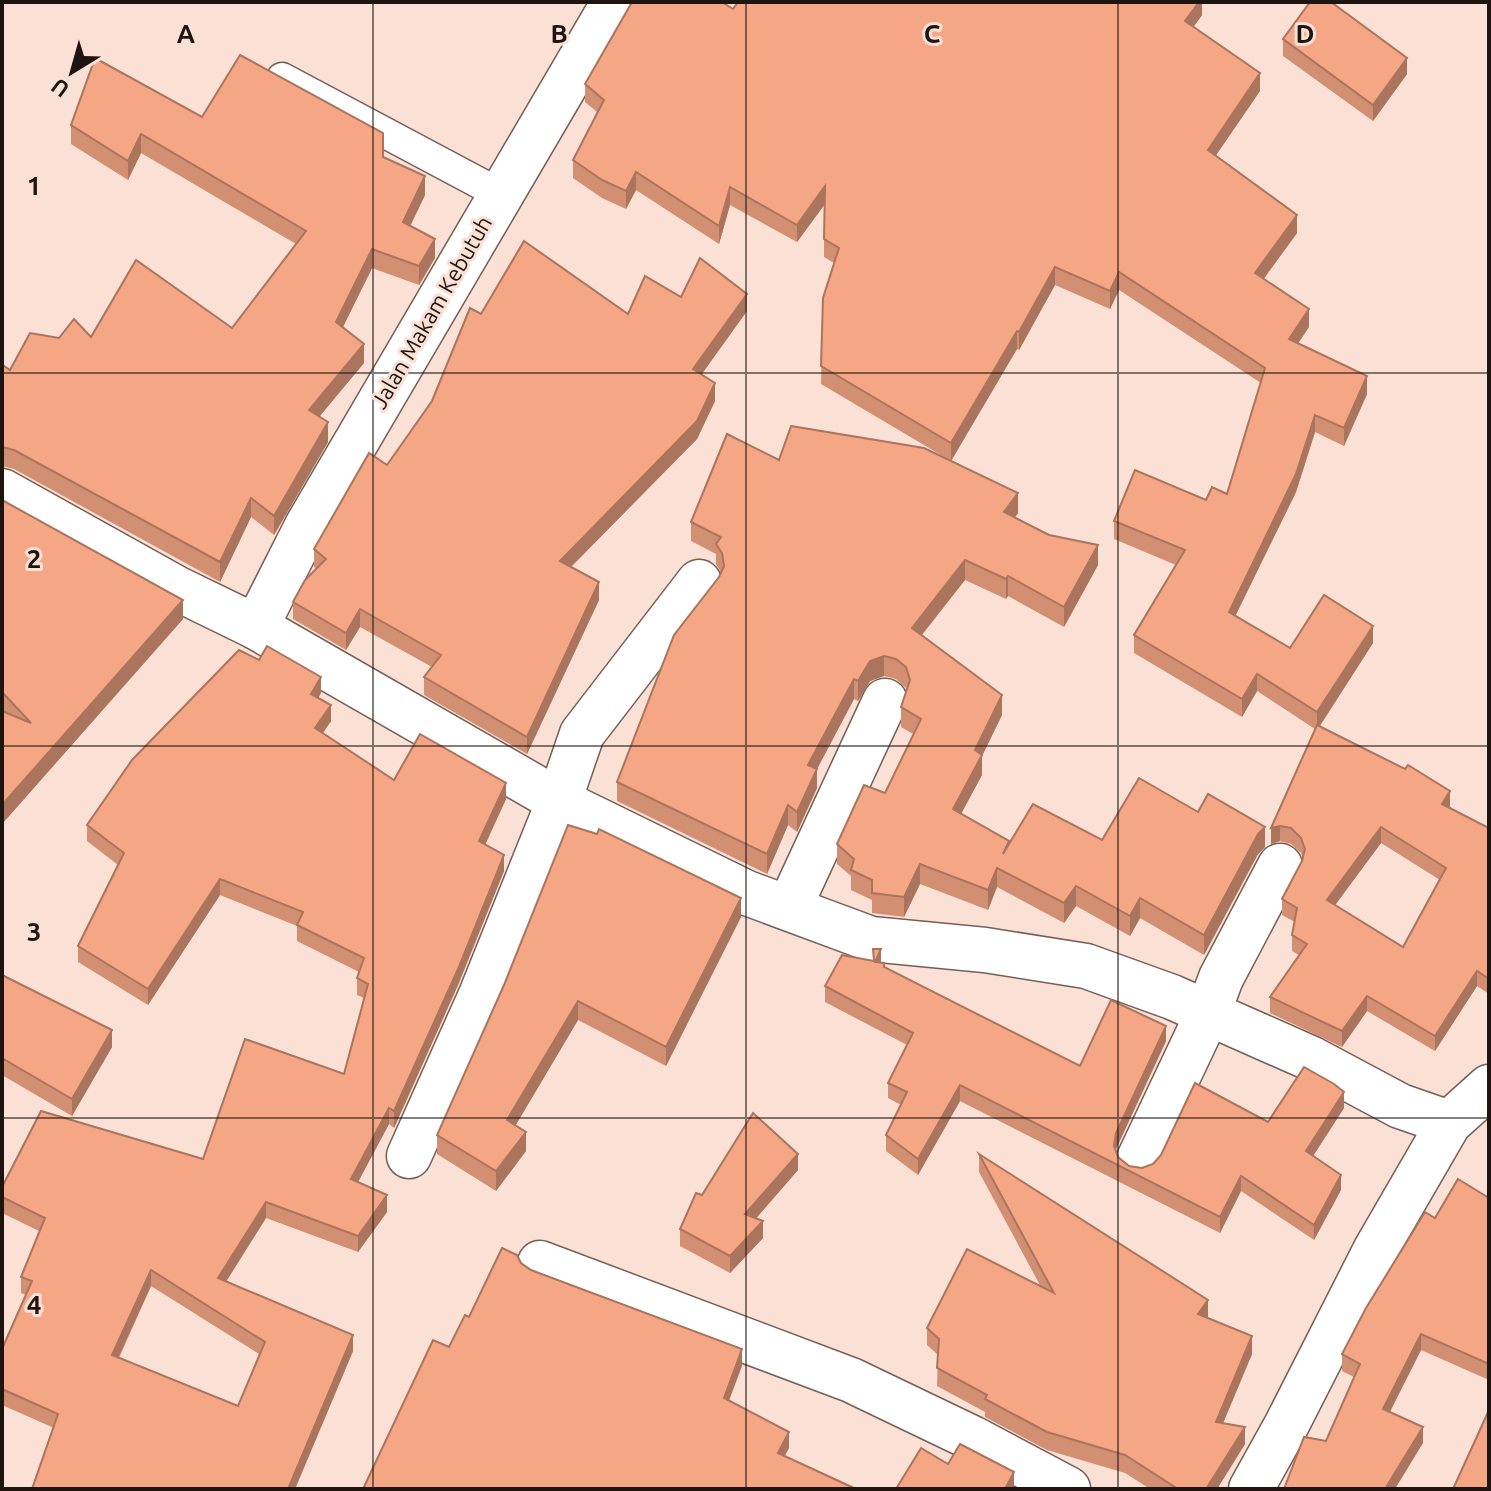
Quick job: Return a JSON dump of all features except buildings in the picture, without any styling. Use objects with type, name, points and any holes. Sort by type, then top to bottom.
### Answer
[{"type":"street","name":"Jalan Makam Kebutuh","points":[[256,627],[307,526],[614,2]]},
{"type":"street","points":[[2,491],[176,588],[256,627],[559,801],[747,893],[871,939],[985,950],[1086,966],[1172,997],[1310,1058],[1400,1106],[1449,1123]]},
{"type":"street","points":[[409,1156],[481,995],[559,801],[582,734],[699,582]]},
{"type":"street","points":[[789,908],[885,701]]},
{"type":"street","points":[[1139,1159],[1208,1013],[1221,978],[1280,866]]},
{"type":"street","points":[[1251,1489],[1376,1249],[1449,1123],[1489,1087]]},
{"type":"street","points":[[540,1263],[851,1380],[972,1438],[1068,1489]]},
{"type":"lane","points":[[282,78],[500,194]]}]
